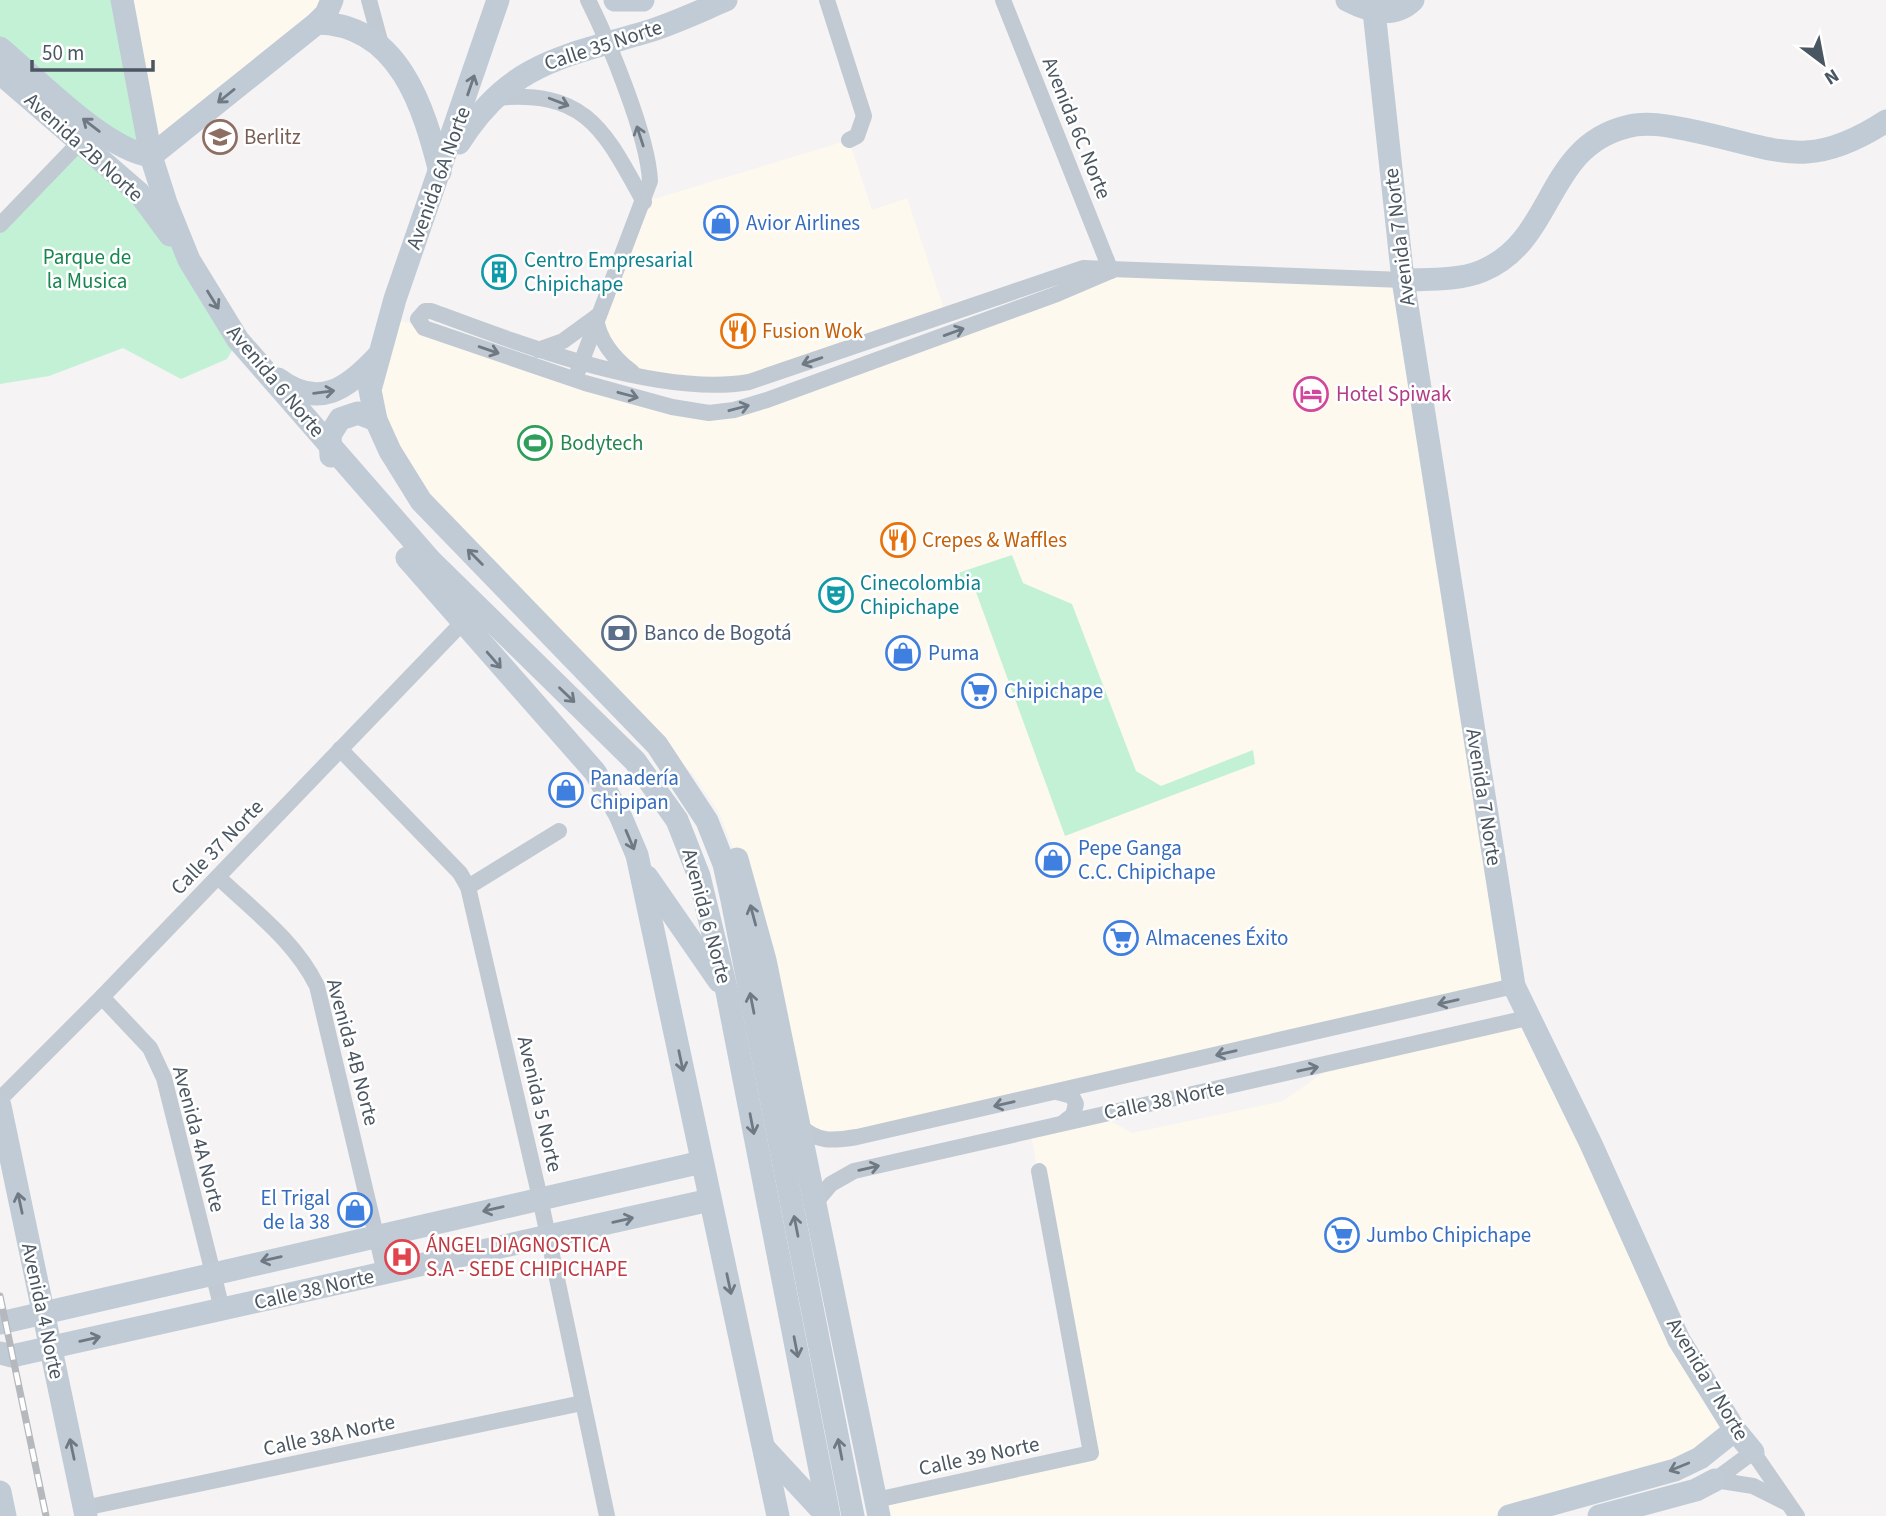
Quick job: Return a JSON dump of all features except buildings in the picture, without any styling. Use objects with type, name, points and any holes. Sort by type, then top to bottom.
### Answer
[{"type":"street","name":"Avenida 6 Norte","points":[[122,0],[151,156],[189,260],[238,340],[431,561],[635,761],[677,820],[694,860],[727,992],[828,1516]]},
{"type":"street","points":[[151,156],[317,23],[326,14],[332,0]]},
{"type":"street","points":[[369,0],[382,48]]},
{"type":"street","name":"Avenida 6A Norte","points":[[379,356],[423,214],[440,172],[498,0]]},
{"type":"street","points":[[575,380],[596,317],[644,202],[650,181],[649,168],[608,43],[588,0]]},
{"type":"street","name":"Calle 35 Norte","points":[[615,0],[643,0]]},
{"type":"street","name":"Calle 35 Norte","points":[[440,172],[471,124],[492,98],[533,68],[650,31],[726,0]]},
{"type":"street","points":[[827,0],[864,116],[857,136],[849,140]]},
{"type":"street","name":"Avenida 6C Norte","points":[[1003,0],[1111,271]]},
{"type":"street","points":[[1347,0],[1374,11],[1395,11],[1413,0]]},
{"type":"street","name":"Avenida 7 Norte","points":[[1374,11],[1403,280],[1514,986],[1527,1018],[1591,1144],[1679,1340],[1735,1430],[1795,1511]]},
{"type":"street","points":[[317,23],[348,28],[382,48],[402,70],[417,96],[440,172]]},
{"type":"street","name":"Avenida 2B Norte","points":[[0,48],[93,127],[124,148],[151,156]]},
{"type":"street","name":"Avenida 2B Norte","points":[[0,72],[139,193],[189,260]]},
{"type":"street","points":[[492,98],[550,98],[574,108],[596,125],[612,145],[644,202]]},
{"type":"street","points":[[1111,271],[1056,295],[734,410],[709,413],[575,380],[424,328],[418,319],[421,314],[431,311],[537,350],[636,374],[722,387],[749,382],[1083,268],[1403,280],[1479,273],[1508,258],[1526,240],[1567,167],[1584,147],[1628,126],[1654,124],[1714,135],[1753,147],[1811,152],[1833,150],[1886,121]]},
{"type":"street","points":[[0,225],[80,142]]},
{"type":"street","points":[[596,317],[597,328],[605,343],[618,360],[636,374]]},
{"type":"street","points":[[537,350],[563,341],[596,317]]},
{"type":"street","name":"Avenida 6 Norte","points":[[379,356],[370,390],[376,420],[403,474],[434,516],[657,745],[701,784],[731,841],[765,960],[877,1508]]},
{"type":"street","points":[[265,368],[291,387],[320,394],[348,385],[379,356]]},
{"type":"street","points":[[330,445],[330,435],[340,419],[358,412],[376,420]]},
{"type":"street","name":"Avenida 6 Norte","points":[[330,445],[333,464],[350,495],[595,772],[620,815],[641,869],[778,1516]]},
{"type":"street","points":[[431,561],[435,589]]},
{"type":"street","name":"Calle 37 Norte","points":[[0,1099],[102,997],[463,622]]},
{"type":"street","name":"Avenida 6 Norte","points":[[657,745],[701,808],[724,864],[853,1516]]},
{"type":"street","name":"Avenida 5 Norte","points":[[340,749],[460,873],[468,887],[540,1198],[607,1516]]},
{"type":"street","points":[[468,887],[559,831]]},
{"type":"street","points":[[641,869],[727,992]]},
{"type":"street","name":"Avenida 4B Norte","points":[[218,877],[289,942],[307,965],[317,986],[386,1273]]},
{"type":"street","name":"Calle 38 Norte","points":[[799,1125],[815,1137],[835,1140],[1057,1092],[1514,986]]},
{"type":"street","name":"Avenida 4A Norte","points":[[102,997],[150,1048],[164,1078],[222,1309]]},
{"type":"street","name":"Calle 38 Norte","points":[[814,1204],[831,1184],[854,1171],[1527,1018]]},
{"type":"street","points":[[1096,1083],[1087,1090],[1084,1099],[1090,1111],[1098,1114]]},
{"type":"street","points":[[1057,1092],[1069,1095],[1076,1104],[1073,1115],[1064,1122]]},
{"type":"street","name":"Avenida 4 Norte","points":[[0,1106],[85,1512]]},
{"type":"street","name":"Calle 38 Norte","points":[[0,1323],[702,1162]]},
{"type":"street","name":"Calle 39 Norte","points":[[877,1508],[1091,1452],[1039,1171]]},
{"type":"street","name":"Calle 38 Norte","points":[[0,1353],[12,1356],[51,1348],[710,1200]]},
{"type":"street","name":"Calle 38A Norte","points":[[85,1512],[582,1403]]},
{"type":"street","points":[[1509,1516],[1675,1470],[1700,1458],[1735,1430]]},
{"type":"street","points":[[765,1449],[828,1516]]},
{"type":"street","points":[[1599,1516],[1653,1509],[1715,1480],[1753,1452]]},
{"type":"street","points":[[1715,1480],[1753,1486],[1795,1511]]},
{"type":"street","points":[[0,1492],[5,1516]]},
{"type":"shaded area","points":[[122,0],[332,0],[151,156]]},
{"type":"shaded area","points":[[849,140],[872,210],[907,198],[946,315],[749,382],[636,374],[600,336],[644,202]]},
{"type":"shaded area","points":[[1111,271],[1403,280],[1514,986],[857,1137],[808,1134],[737,857],[718,811],[692,773],[657,745],[434,516],[378,424],[389,317],[709,413]]},
{"type":"shaded area","name":"Jumbo Chipichape","points":[[1527,1018],[1735,1430],[1720,1445],[1509,1516],[879,1516],[876,1500],[1091,1452],[1030,1130],[1098,1114],[1132,1133],[1283,1101],[1337,1063]]},
{"type":"green space","points":[[0,0],[122,0],[151,156],[0,48]]},
{"type":"green space","name":"Parque de la Musica","points":[[72,150],[139,193],[238,340],[227,359],[181,379],[123,348],[49,376],[0,384],[0,225]]},
{"type":"green space","points":[[1012,555],[1023,583],[1072,604],[1136,771],[1161,786],[1253,750],[1255,764],[1065,836],[972,581],[961,583],[958,573]]},
{"type":"railway","points":[[0,1296],[46,1516]]},
{"type":"place","name":"Berlitz","points":[[220,137]]},
{"type":"place","name":"Avior Airlines","points":[[721,223]]},
{"type":"place","name":"Centro Empresarial Chipichape","points":[[499,272]]},
{"type":"place","name":"Fusion Wok","points":[[738,331]]},
{"type":"place","name":"Hotel Spiwak","points":[[1311,394]]},
{"type":"place","name":"Bodytech","points":[[535,443]]},
{"type":"place","name":"Crepes & Waffles","points":[[898,540]]},
{"type":"place","name":"Cinecolombia Chipichape","points":[[836,595]]},
{"type":"place","name":"Banco de Bogotá","points":[[619,633]]},
{"type":"place","name":"Puma","points":[[903,653]]},
{"type":"place","name":"Chipichape","points":[[979,691]]},
{"type":"place","name":"Panadería Chipipan","points":[[566,790]]},
{"type":"place","name":"Pepe Ganga C.C. Chipichape","points":[[1053,860]]},
{"type":"place","name":"Almacenes Éxito","points":[[1121,938]]},
{"type":"place","name":"El Trigal de la 38","points":[[355,1210]]},
{"type":"place","name":"Jumbo Chipichape","points":[[1342,1235]]},
{"type":"place","name":"ÁNGEL DIAGNOSTICA S.A - SEDE CHIPICHAPE","points":[[402,1257]]}]
